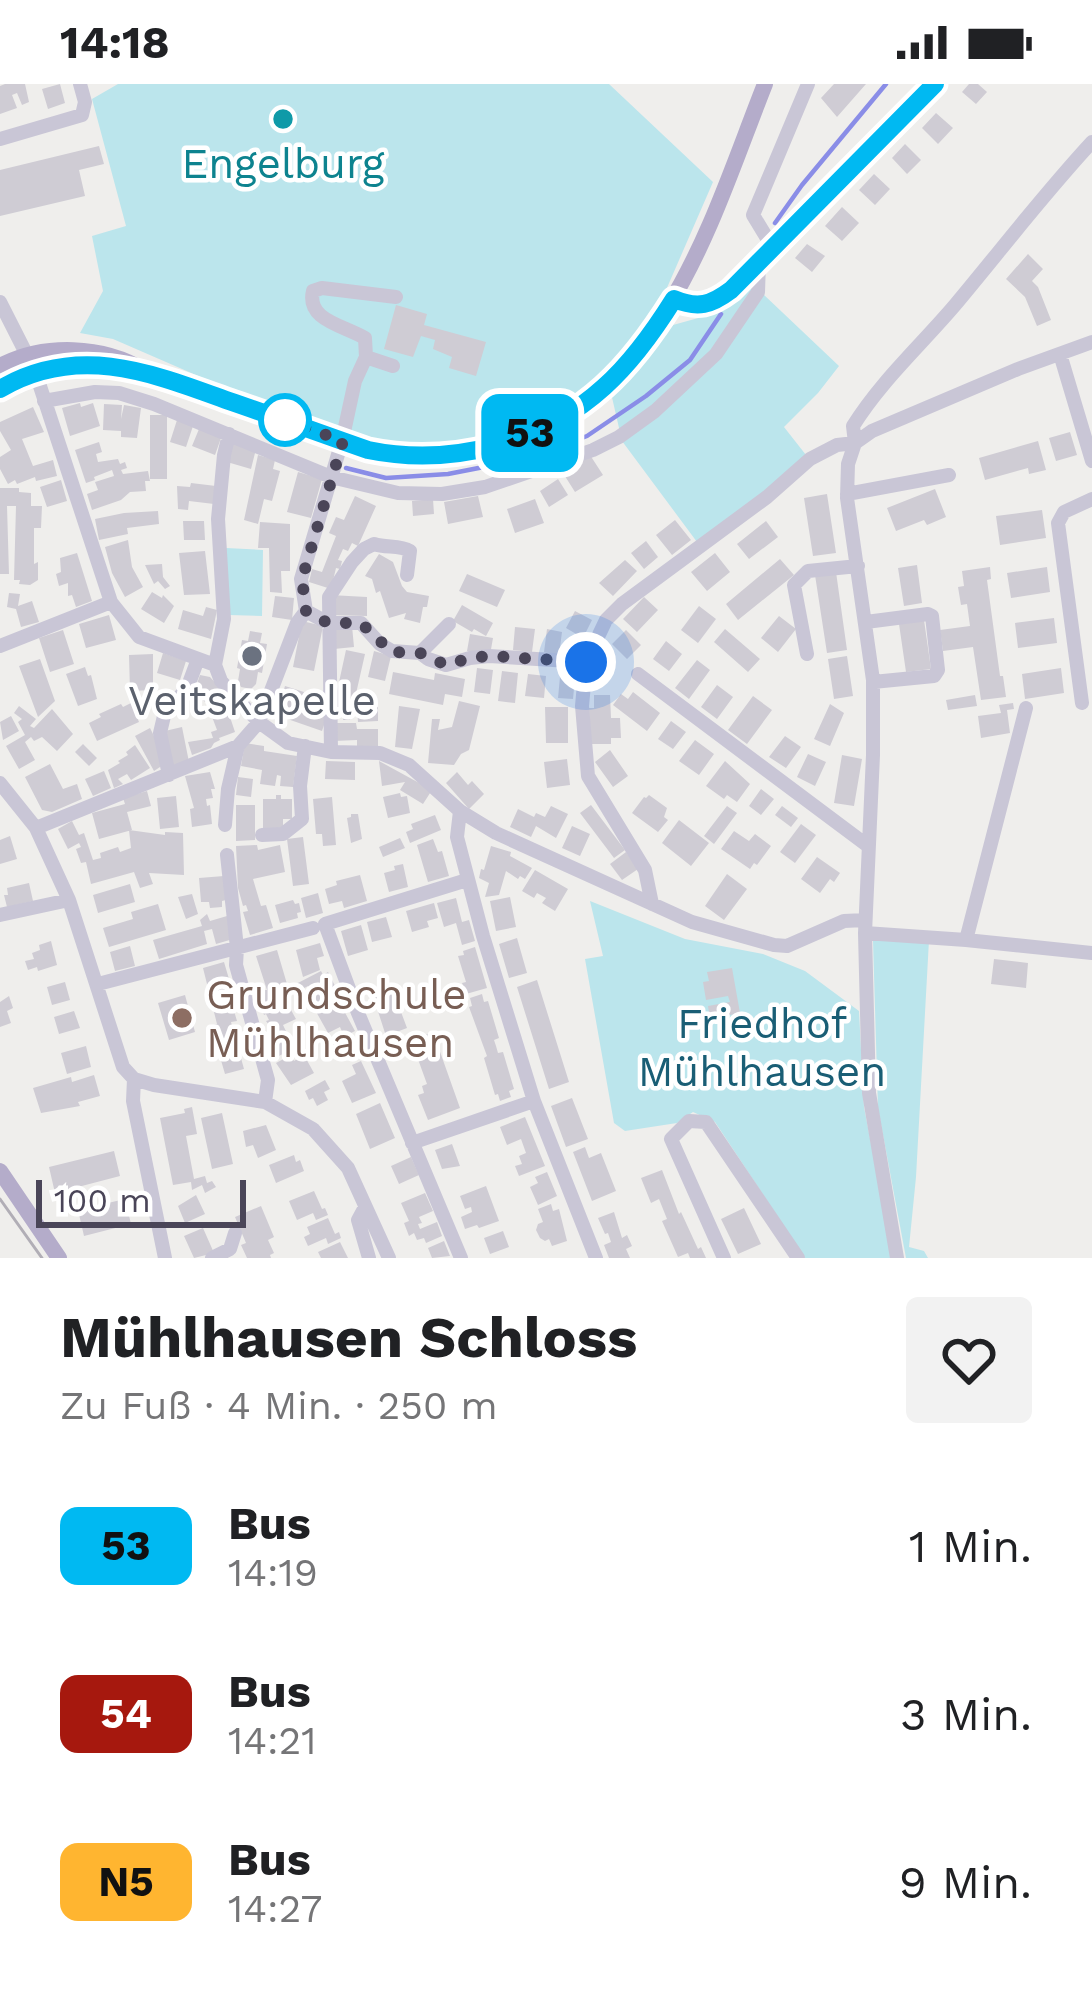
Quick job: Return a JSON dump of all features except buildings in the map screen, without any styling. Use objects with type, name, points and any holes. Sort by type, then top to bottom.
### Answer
[{"type":"main road","points":[[0,366],[86,352],[130,362],[368,450],[414,457],[501,445],[573,410],[634,356],[674,299],[765,84]]},
{"type":"main road","points":[[0,389],[31,363]]},
{"type":"main road","points":[[0,1171],[58,1258]]},
{"type":"street","points":[[0,140],[82,115],[85,102],[80,84]]},
{"type":"street","points":[[773,248],[753,215],[808,84]]},
{"type":"street","points":[[674,299],[705,306],[731,290],[935,84]]},
{"type":"street","points":[[856,443],[853,426],[865,406],[1092,142]]},
{"type":"street","points":[[44,401],[119,393],[331,477],[398,494],[464,491],[593,450],[655,412],[716,354],[758,292],[759,262]]},
{"type":"street","points":[[36,828],[238,746],[259,722],[297,622],[306,611],[302,579],[343,441],[355,382],[366,357],[365,338],[314,312],[313,291],[342,288],[396,297]]},
{"type":"street","points":[[1,308],[31,363],[111,602],[139,637],[214,665]]},
{"type":"street","points":[[897,1258],[869,1094],[865,927],[873,682],[848,464],[856,443],[872,430],[1092,342]]},
{"type":"street","points":[[1060,354],[1092,461]]},
{"type":"street","points":[[366,357],[393,366]]},
{"type":"street","points":[[229,434],[218,519],[224,619],[214,665],[221,681],[259,722],[288,743],[331,752],[380,753],[409,765],[460,811],[496,832],[692,922],[774,945],[787,946],[844,922],[1092,953]]},
{"type":"street","points":[[652,904],[644,870],[588,776],[582,706],[586,662],[606,620],[622,604],[767,497],[810,459],[837,445],[856,443]]},
{"type":"street","points":[[848,494],[950,475]]},
{"type":"street","points":[[1082,703],[1058,523],[1064,512],[1092,499]]},
{"type":"street","points":[[331,752],[328,597],[364,549],[374,544],[410,551],[407,574]]},
{"type":"street","points":[[807,654],[794,585],[808,571],[858,566]]},
{"type":"street","points":[[0,646],[111,602]]},
{"type":"street","points":[[306,611],[328,623],[361,623],[392,652],[420,653],[446,665],[490,656],[586,662]]},
{"type":"street","points":[[866,622],[932,616],[938,670],[934,676],[873,682]]},
{"type":"street","points":[[420,653],[449,624]]},
{"type":"street","points":[[169,775],[160,733],[164,716],[188,686],[198,659]]},
{"type":"street","points":[[638,674],[868,846]]},
{"type":"street","points":[[966,940],[1026,708]]},
{"type":"street","points":[[225,826],[238,746]]},
{"type":"street","points":[[262,836],[283,834],[302,819],[304,746]]},
{"type":"street","points":[[0,784],[36,828],[69,900],[123,1067],[134,1079],[154,1085],[266,1102],[313,1129],[348,1168],[389,1258]]},
{"type":"street","points":[[460,811],[457,837],[466,880],[534,1101],[596,1258]]},
{"type":"street","points":[[227,855],[236,965],[268,1080],[266,1102]]},
{"type":"street","points":[[98,984],[319,926],[466,880]]},
{"type":"street","points":[[0,915],[69,900]]},
{"type":"street","points":[[319,926],[460,1258]]},
{"type":"street","points":[[134,1079],[133,1101],[165,1258]]},
{"type":"street","points":[[412,1143],[534,1101]]},
{"type":"street","points":[[724,1258],[671,1139],[689,1121],[706,1122],[798,1258]]},
{"type":"street","points":[[365,1208],[358,1220],[369,1258]]},
{"type":"street","points":[[212,1258],[230,1249],[236,1233]]},
{"type":"green space","points":[[118,84],[609,84],[713,182],[663,297],[628,347],[595,381],[552,412],[500,434],[446,446],[401,449],[235,392],[113,339],[80,333],[103,291],[92,236],[126,226],[92,99]]},
{"type":"green space","points":[[752,280],[839,366],[784,427],[806,455],[763,494],[697,542],[622,441],[611,393],[673,325],[709,315]]},
{"type":"green space","points":[[226,548],[263,550],[262,616],[229,615]]},
{"type":"green space","name":"Friedhof Mühlhausen","points":[[590,901],[685,939],[763,954],[805,971],[859,1011],[864,1107],[890,1258],[805,1258],[715,1122],[693,1112],[677,1123],[625,1131],[614,1123],[585,959],[603,956]]},
{"type":"green space","points":[[929,940],[909,1247],[924,1251],[928,1258],[906,1258],[878,1108],[873,941]]},
{"type":"waterway","points":[[775,223],[886,84]]},
{"type":"waterway","points":[[346,468],[386,478],[448,474],[530,458],[587,436],[690,360],[721,314]]},
{"type":"tram line","points":[[0,1199],[42,1258]]},
{"type":"bus line","name":"53","points":[[0,389],[35,371],[101,364],[146,371],[368,450],[428,457],[501,445],[573,410],[603,388],[634,356],[674,299],[705,306],[731,290],[935,84]]},
{"type":"place","name":"Engelburg","points":[[283,119]]},
{"type":"place","name":"Veitskapelle","points":[[252,656]]},
{"type":"place","name":"Grundschule Mühlhausen","points":[[182,1018]]},
{"type":"route","points":[[285,420],[343,441],[302,579],[306,611],[328,623],[361,623],[392,652],[420,653],[446,665],[490,656],[586,662]]}]
